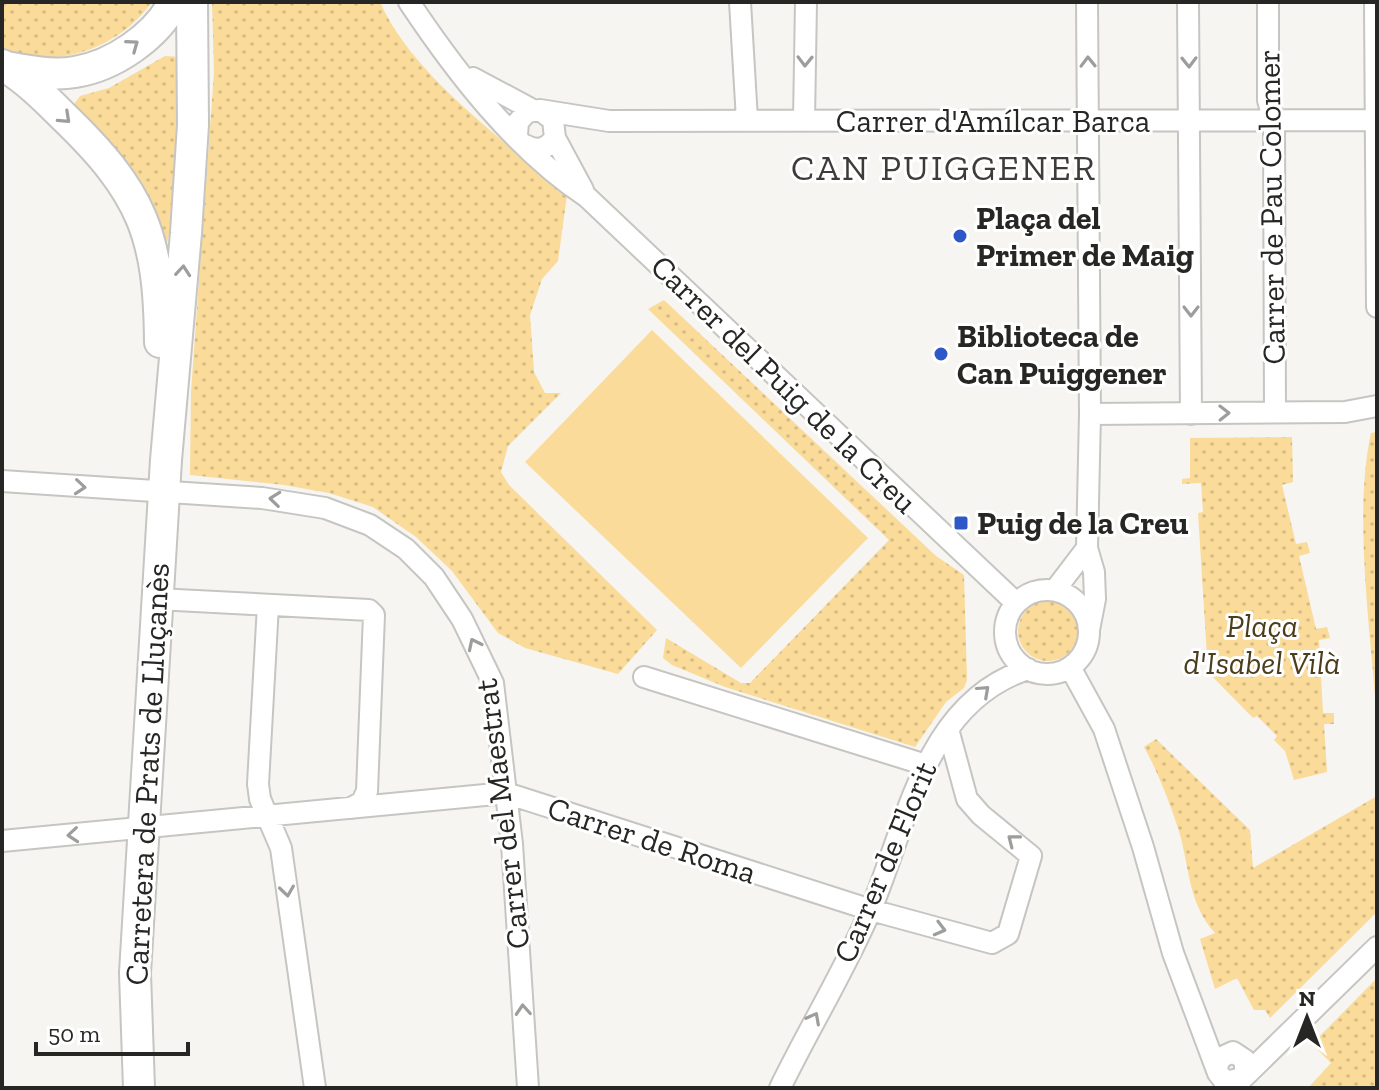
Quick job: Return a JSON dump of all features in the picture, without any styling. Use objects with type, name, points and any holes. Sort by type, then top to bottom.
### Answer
[{"type":"street","name":"Carretera de Prats de Lluçanès","points":[[3,66],[73,73],[93,67],[130,49],[158,25],[174,2]]},
{"type":"street","name":"Carretera de Prats de Lluçanès","points":[[139,1088],[134,1018],[166,460],[193,125],[192,2]]},
{"type":"street","name":"Carrer del Puig de la Creu","points":[[409,2],[456,68],[550,171],[587,197],[1016,603]]},
{"type":"street","points":[[740,2],[747,120]]},
{"type":"street","points":[[804,120],[806,2]]},
{"type":"street","points":[[1087,2],[1090,414],[1087,548],[1094,572],[1095,599],[1089,630],[1085,650],[1070,667],[1056,673],[1028,669],[1010,651],[1005,639],[1005,626],[1016,603],[1040,590],[1055,590],[1078,602],[1089,630]]},
{"type":"street","points":[[1188,2],[1191,414]]},
{"type":"street","name":"Carrer de Pau Colomer","points":[[1268,2],[1268,100],[1274,122],[1275,412]]},
{"type":"street","points":[[1375,2],[1377,307]]},
{"type":"street","name":"Carretera de Prats de Lluçanès","points":[[3,66],[48,101],[111,165],[147,230],[159,282],[161,428],[166,460]]},
{"type":"street","name":"Carrer del Puig de la Creu","points":[[456,68],[514,103],[536,110]]},
{"type":"street","points":[[536,110],[553,120],[555,134],[542,149],[521,140],[518,122],[536,110]]},
{"type":"street","name":"Carrer d'Amílcar Barca","points":[[536,110],[609,121],[1376,120]]},
{"type":"street","name":"Carrer d'Amílcar Barca","points":[[555,134],[609,121]]},
{"type":"street","name":"Carrer del Puig de la Creu","points":[[555,134],[587,197]]},
{"type":"street","points":[[1090,414],[1345,412],[1377,406]]},
{"type":"street","name":"Carrer del Maestrat","points":[[2,481],[164,494],[262,498],[325,508],[370,525],[406,549],[434,577],[462,619],[493,683],[506,793],[528,1088]]},
{"type":"street","points":[[1055,590],[1087,548]]},
{"type":"street","points":[[157,599],[369,610],[374,615],[367,791],[362,802],[351,808]]},
{"type":"street","points":[[268,605],[258,784],[281,848],[315,1088]]},
{"type":"street","points":[[1070,667],[1104,729],[1143,847],[1177,966],[1222,1079]]},
{"type":"street","name":"Carrer de Florit","points":[[780,1088],[871,910],[926,765],[948,729],[996,681],[1028,669]]},
{"type":"street","points":[[644,677],[926,765]]},
{"type":"street","name":"Carrer de Roma","points":[[2,841],[506,793],[871,910],[992,943],[1008,934],[1031,856],[981,815],[967,799],[948,729]]},
{"type":"street","points":[[1222,1079],[1239,1081],[1377,947]]},
{"type":"street","points":[[1200,1025],[1247,1065],[1245,1074]]},
{"type":"street","points":[[1222,1079],[1223,1054],[1254,1051],[1288,1035]]},
{"type":"green space","points":[[2,2],[152,2],[122,32],[104,43],[65,56],[44,58],[2,50]]},
{"type":"green space","points":[[212,2],[380,2],[395,30],[438,82],[567,195],[558,261],[542,279],[530,315],[534,372],[545,393],[561,393],[508,446],[501,472],[509,485],[657,630],[618,674],[525,648],[498,633],[452,571],[416,537],[373,507],[329,493],[284,485],[190,475],[191,392],[214,72]]},
{"type":"green space","points":[[165,56],[182,57],[177,206],[167,243],[139,184],[118,153],[72,107],[80,96],[109,88]]},
{"type":"green space","points":[[664,300],[936,556],[964,575],[967,680],[964,688],[946,702],[915,747],[725,687],[672,665],[663,658],[666,638],[741,683],[750,683],[889,540],[648,309]]},
{"type":"green space","points":[[652,330],[868,538],[741,668],[525,462]]},
{"type":"green space","points":[[1377,432],[1377,719],[1363,537],[1366,465],[1371,433]]},
{"type":"green space","name":"Plaça d'Isabel Vilà","points":[[1292,437],[1293,482],[1282,485],[1296,544],[1307,542],[1310,553],[1299,556],[1316,629],[1327,627],[1330,638],[1319,640],[1323,713],[1334,713],[1334,724],[1324,724],[1327,772],[1294,780],[1285,751],[1274,740],[1277,736],[1257,716],[1253,718],[1208,672],[1198,513],[1203,512],[1201,483],[1182,484],[1182,479],[1190,478],[1190,438]]},
{"type":"green space","points":[[1048,601],[1069,610],[1078,631],[1069,652],[1048,661],[1027,652],[1018,631],[1027,610]]},
{"type":"green space","points":[[1156,739],[1250,830],[1253,868],[1377,796],[1377,912],[1270,1018],[1265,1010],[1254,1010],[1237,978],[1215,989],[1200,939],[1215,933],[1194,896],[1178,828],[1144,747]]},
{"type":"green space","points":[[1377,978],[1377,1088],[1308,1088],[1331,1063],[1312,1044]]},
{"type":"place","name":"Plaça del Primer de Maig","points":[[960,236]]},
{"type":"place","name":"Biblioteca de Can Puiggener","points":[[941,354]]},
{"type":"place","name":"Puig de la Creu","points":[[961,523]]},
{"type":"district","name":"CAN PUIGGENER","points":[[944,167]]}]
